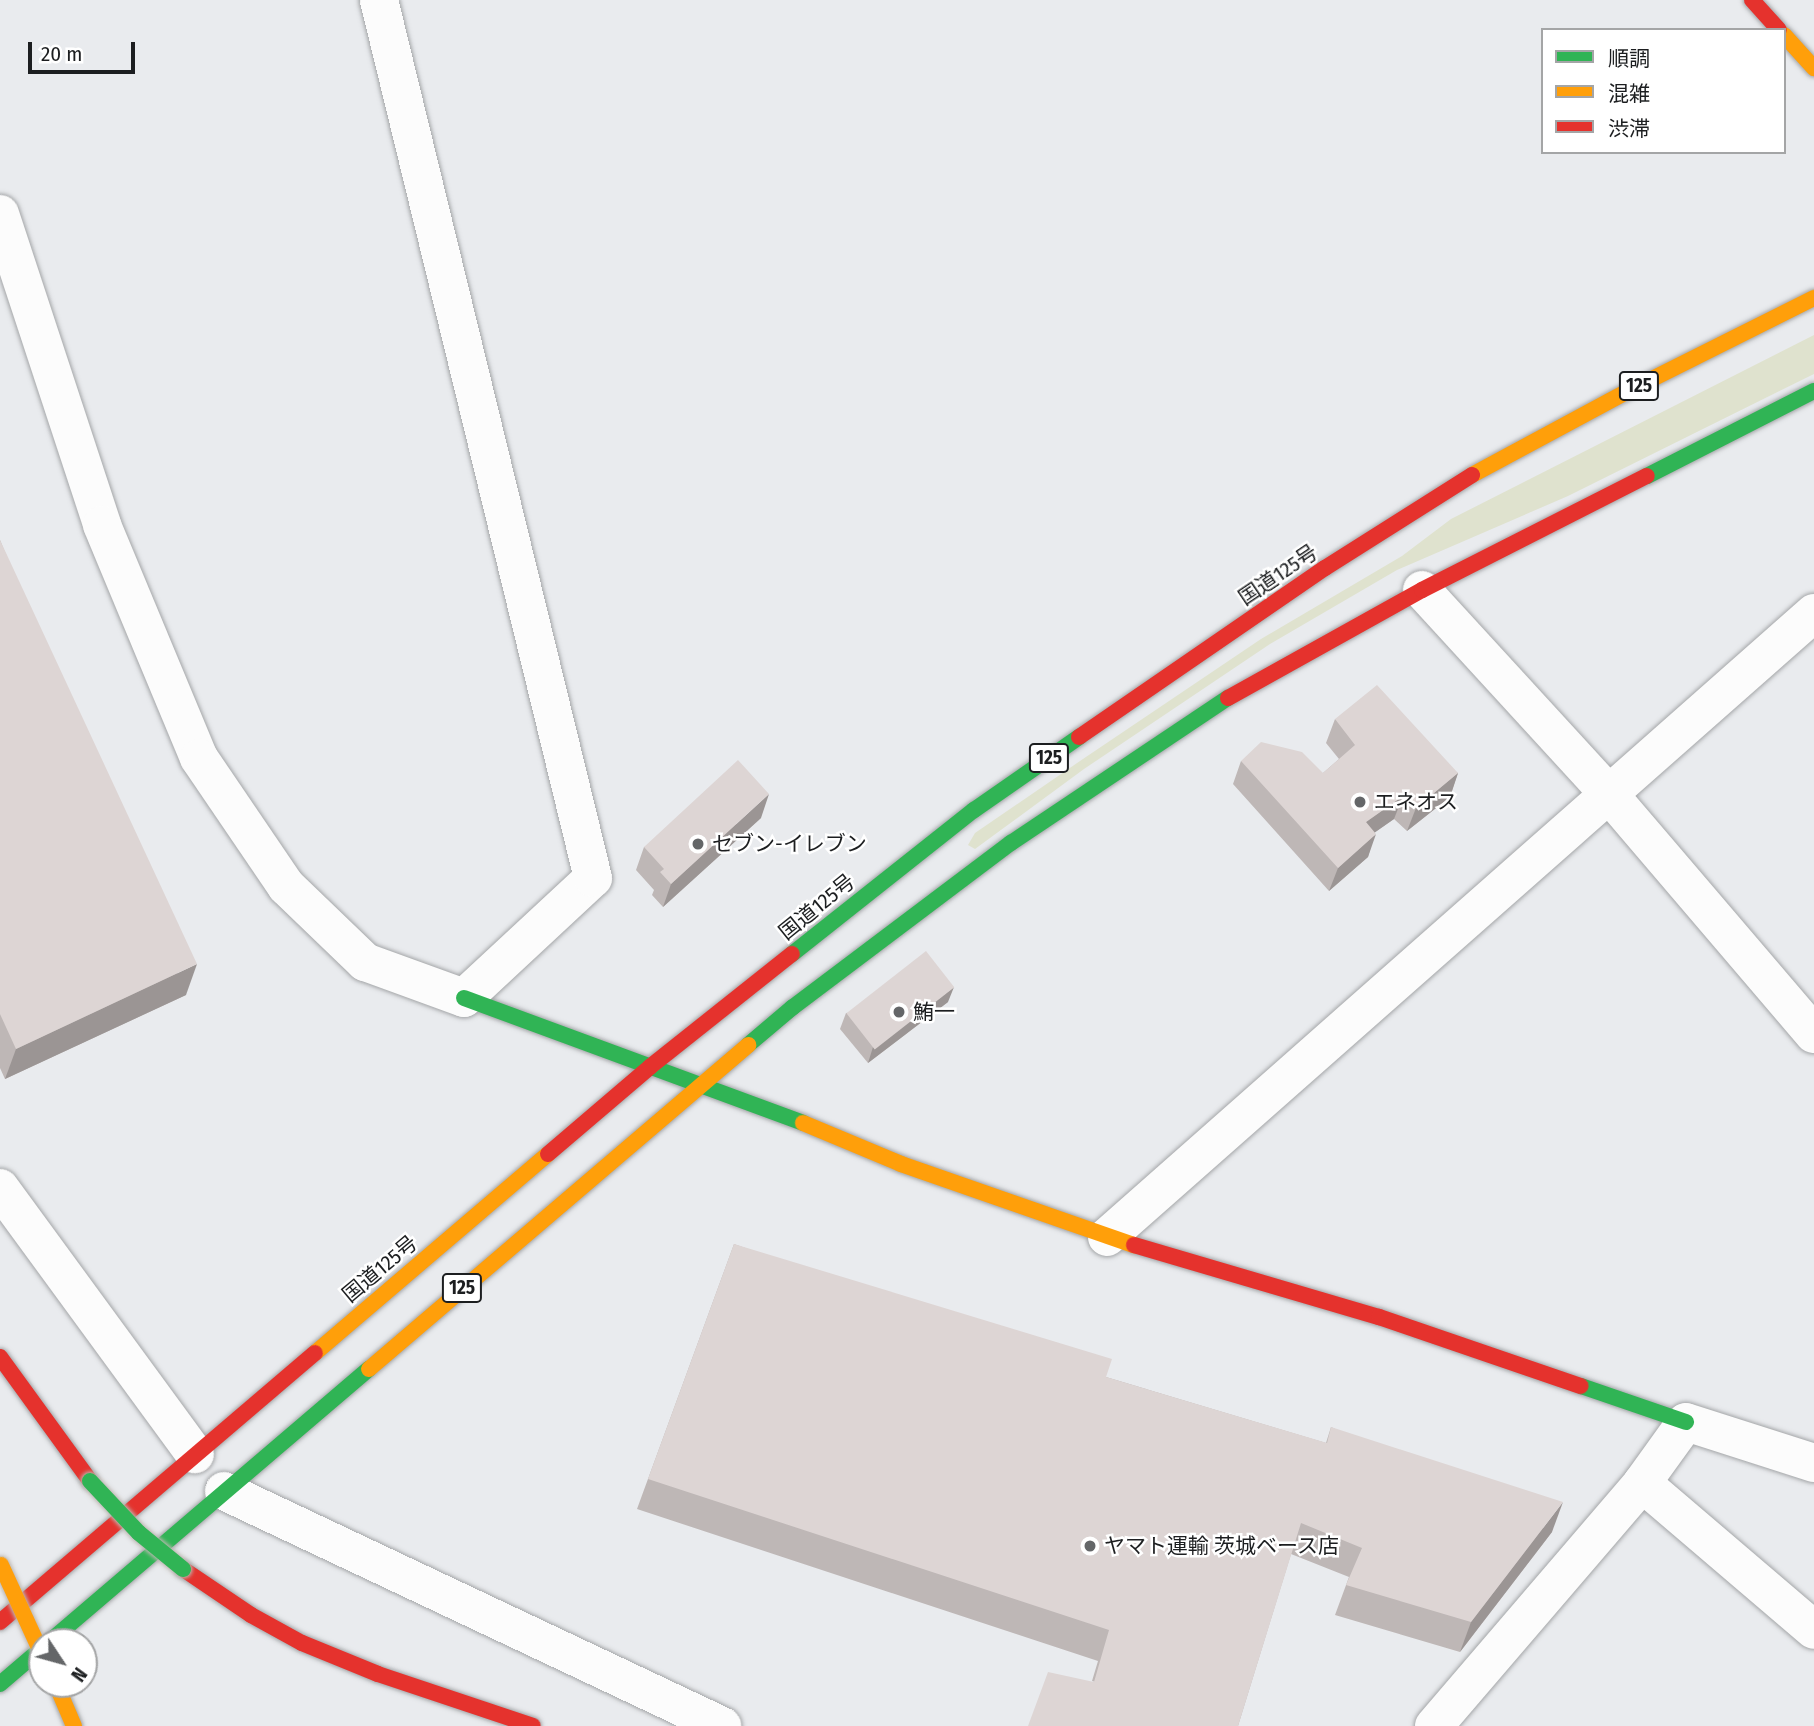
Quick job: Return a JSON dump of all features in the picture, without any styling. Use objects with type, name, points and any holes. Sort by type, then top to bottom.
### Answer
[{"type":"main road","points":[[1752,0],[1777,28]]},
{"type":"main road","points":[[1786,37],[1814,68]]},
{"type":"main road","name":"国道125号","points":[[0,1622],[651,1066],[974,810],[1325,568],[1466,478],[1628,391],[1814,298]]},
{"type":"main road","name":"125","points":[[65,1628],[700,1084],[823,983],[1011,844],[1222,702],[1422,590],[1814,391]]},
{"type":"main road","points":[[464,998],[746,1100],[901,1164],[1107,1237],[1379,1317],[1686,1422]]},
{"type":"main road","points":[[0,1357],[90,1481],[139,1533],[183,1569],[251,1615],[302,1643],[378,1674],[533,1726]]},
{"type":"main road","points":[[1,1564],[30,1628]]},
{"type":"main road","points":[[0,1684],[28,1660]]},
{"type":"main road","points":[[62,1698],[74,1726]]},
{"type":"street","points":[[0,214],[102,525],[199,758],[286,886],[365,962],[464,998],[593,878],[379,0]]},
{"type":"street","points":[[1422,590],[1608,793],[1814,1034]]},
{"type":"street","points":[[1107,1237],[1814,613]]},
{"type":"street","points":[[0,1188],[194,1454]]},
{"type":"street","points":[[1434,1726],[1642,1483],[1686,1422],[1814,1463]]},
{"type":"street","points":[[1642,1483],[1814,1630]]},
{"type":"street","points":[[224,1491],[722,1726]]},
{"type":"green space","points":[[1814,335],[1814,374],[1568,496],[1397,570],[1270,644],[1084,769],[975,849],[968,845],[975,833],[1080,761],[1261,639],[1402,556],[1451,519]]},
{"type":"building","points":[[0,540],[197,964],[16,1049],[0,1014]]},
{"type":"building","points":[[1377,685],[1458,773],[1416,808],[1403,796],[1366,822],[1376,834],[1338,868],[1241,761],[1261,742],[1302,752],[1323,773],[1355,745],[1335,719]]},
{"type":"building","name":"セブン-イレブン","points":[[738,760],[769,794],[671,884],[660,872],[664,869],[644,847]]},
{"type":"building","points":[[926,951],[954,987],[875,1049],[846,1013]]},
{"type":"building","points":[[734,1244],[1112,1359],[1106,1377],[1327,1443],[1331,1427],[1563,1502],[1471,1622],[1346,1585],[1362,1548],[1301,1523],[1238,1726],[1028,1726],[1048,1672],[1094,1682],[1109,1630],[648,1479]]},
{"type":"traffic: fast","points":[[1647,476],[1814,391]]},
{"type":"traffic: fast","points":[[748,1045],[793,1007],[1011,843],[1228,698]]},
{"type":"traffic: fast","points":[[792,954],[974,810],[1079,737]]},
{"type":"traffic: fast","points":[[464,998],[803,1123]]},
{"type":"traffic: fast","points":[[65,1628],[369,1369]]},
{"type":"traffic: fast","points":[[1581,1386],[1686,1422]]},
{"type":"traffic: fast","points":[[90,1481],[139,1533],[183,1569]]},
{"type":"traffic: fast","points":[[0,1684],[28,1660]]},
{"type":"traffic: slow","points":[[1786,37],[1814,68]]},
{"type":"traffic: slow","points":[[1472,475],[1628,391],[1814,298]]},
{"type":"traffic: slow","points":[[369,1369],[748,1045]]},
{"type":"traffic: slow","points":[[803,1123],[901,1164],[1134,1245]]},
{"type":"traffic: slow","points":[[315,1353],[548,1154]]},
{"type":"traffic: slow","points":[[1,1565],[30,1628]]},
{"type":"traffic: slow","points":[[62,1698],[74,1726]]},
{"type":"traffic: jam","points":[[1752,0],[1777,28]]},
{"type":"traffic: jam","points":[[1079,737],[1325,568],[1472,475]]},
{"type":"traffic: jam","points":[[1228,698],[1422,590],[1647,476]]},
{"type":"traffic: jam","points":[[548,1154],[651,1066],[792,954]]},
{"type":"traffic: jam","points":[[1134,1245],[1379,1317],[1581,1386]]},
{"type":"traffic: jam","points":[[0,1622],[315,1353]]},
{"type":"traffic: jam","points":[[0,1357],[90,1481]]},
{"type":"traffic: jam","points":[[183,1569],[251,1615],[302,1643],[378,1674],[533,1726]]},
{"type":"place","name":"エネオス","points":[[1360,802]]},
{"type":"place","name":"セブン-イレブン","points":[[698,844]]},
{"type":"place","name":"鮪一","points":[[899,1012]]},
{"type":"place","name":"ヤマト運輸 茨城ベース店","points":[[1090,1546]]}]
